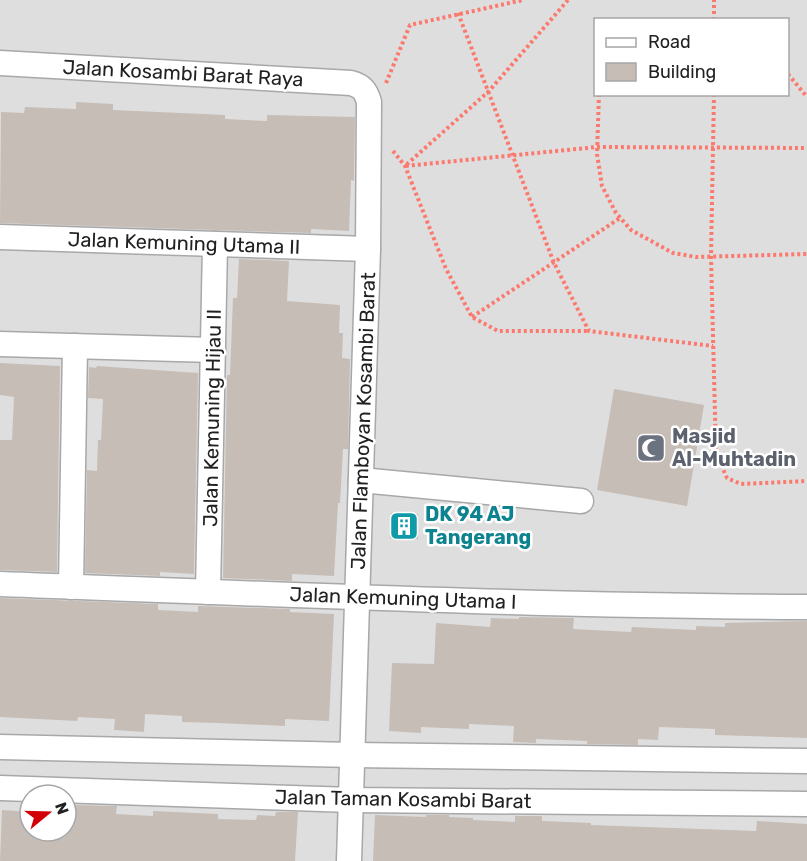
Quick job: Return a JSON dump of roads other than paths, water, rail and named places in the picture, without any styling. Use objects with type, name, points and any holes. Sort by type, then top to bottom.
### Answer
[{"type":"street","name":"Jalan Kosambi Barat Raya","points":[[0,63],[351,83],[374,87]]},
{"type":"street","name":"Jalan Flamboyan Kosambi Barat","points":[[350,861],[368,249],[369,102],[374,87]]},
{"type":"street","name":"Jalan Kemuning Utama II","points":[[0,237],[368,249]]},
{"type":"street","name":"Jalan Kemuning Hijau II","points":[[208,592],[215,244]]},
{"type":"street","points":[[0,344],[213,350]]},
{"type":"street","points":[[71,587],[75,346]]},
{"type":"street","points":[[361,480],[581,501]]},
{"type":"street","name":"Jalan Kemuning Utama I","points":[[0,584],[358,597],[807,607]]},
{"type":"street","points":[[0,747],[353,756],[807,761]]},
{"type":"street","name":"Jalan Taman Kosambi Barat","points":[[0,788],[352,797],[807,804]]},
{"type":"place","name":"Masjid Al-Muhtadin","points":[[651,448]]},
{"type":"place","name":"DK 94 AJ Tangerang","points":[[404,526]]}]
